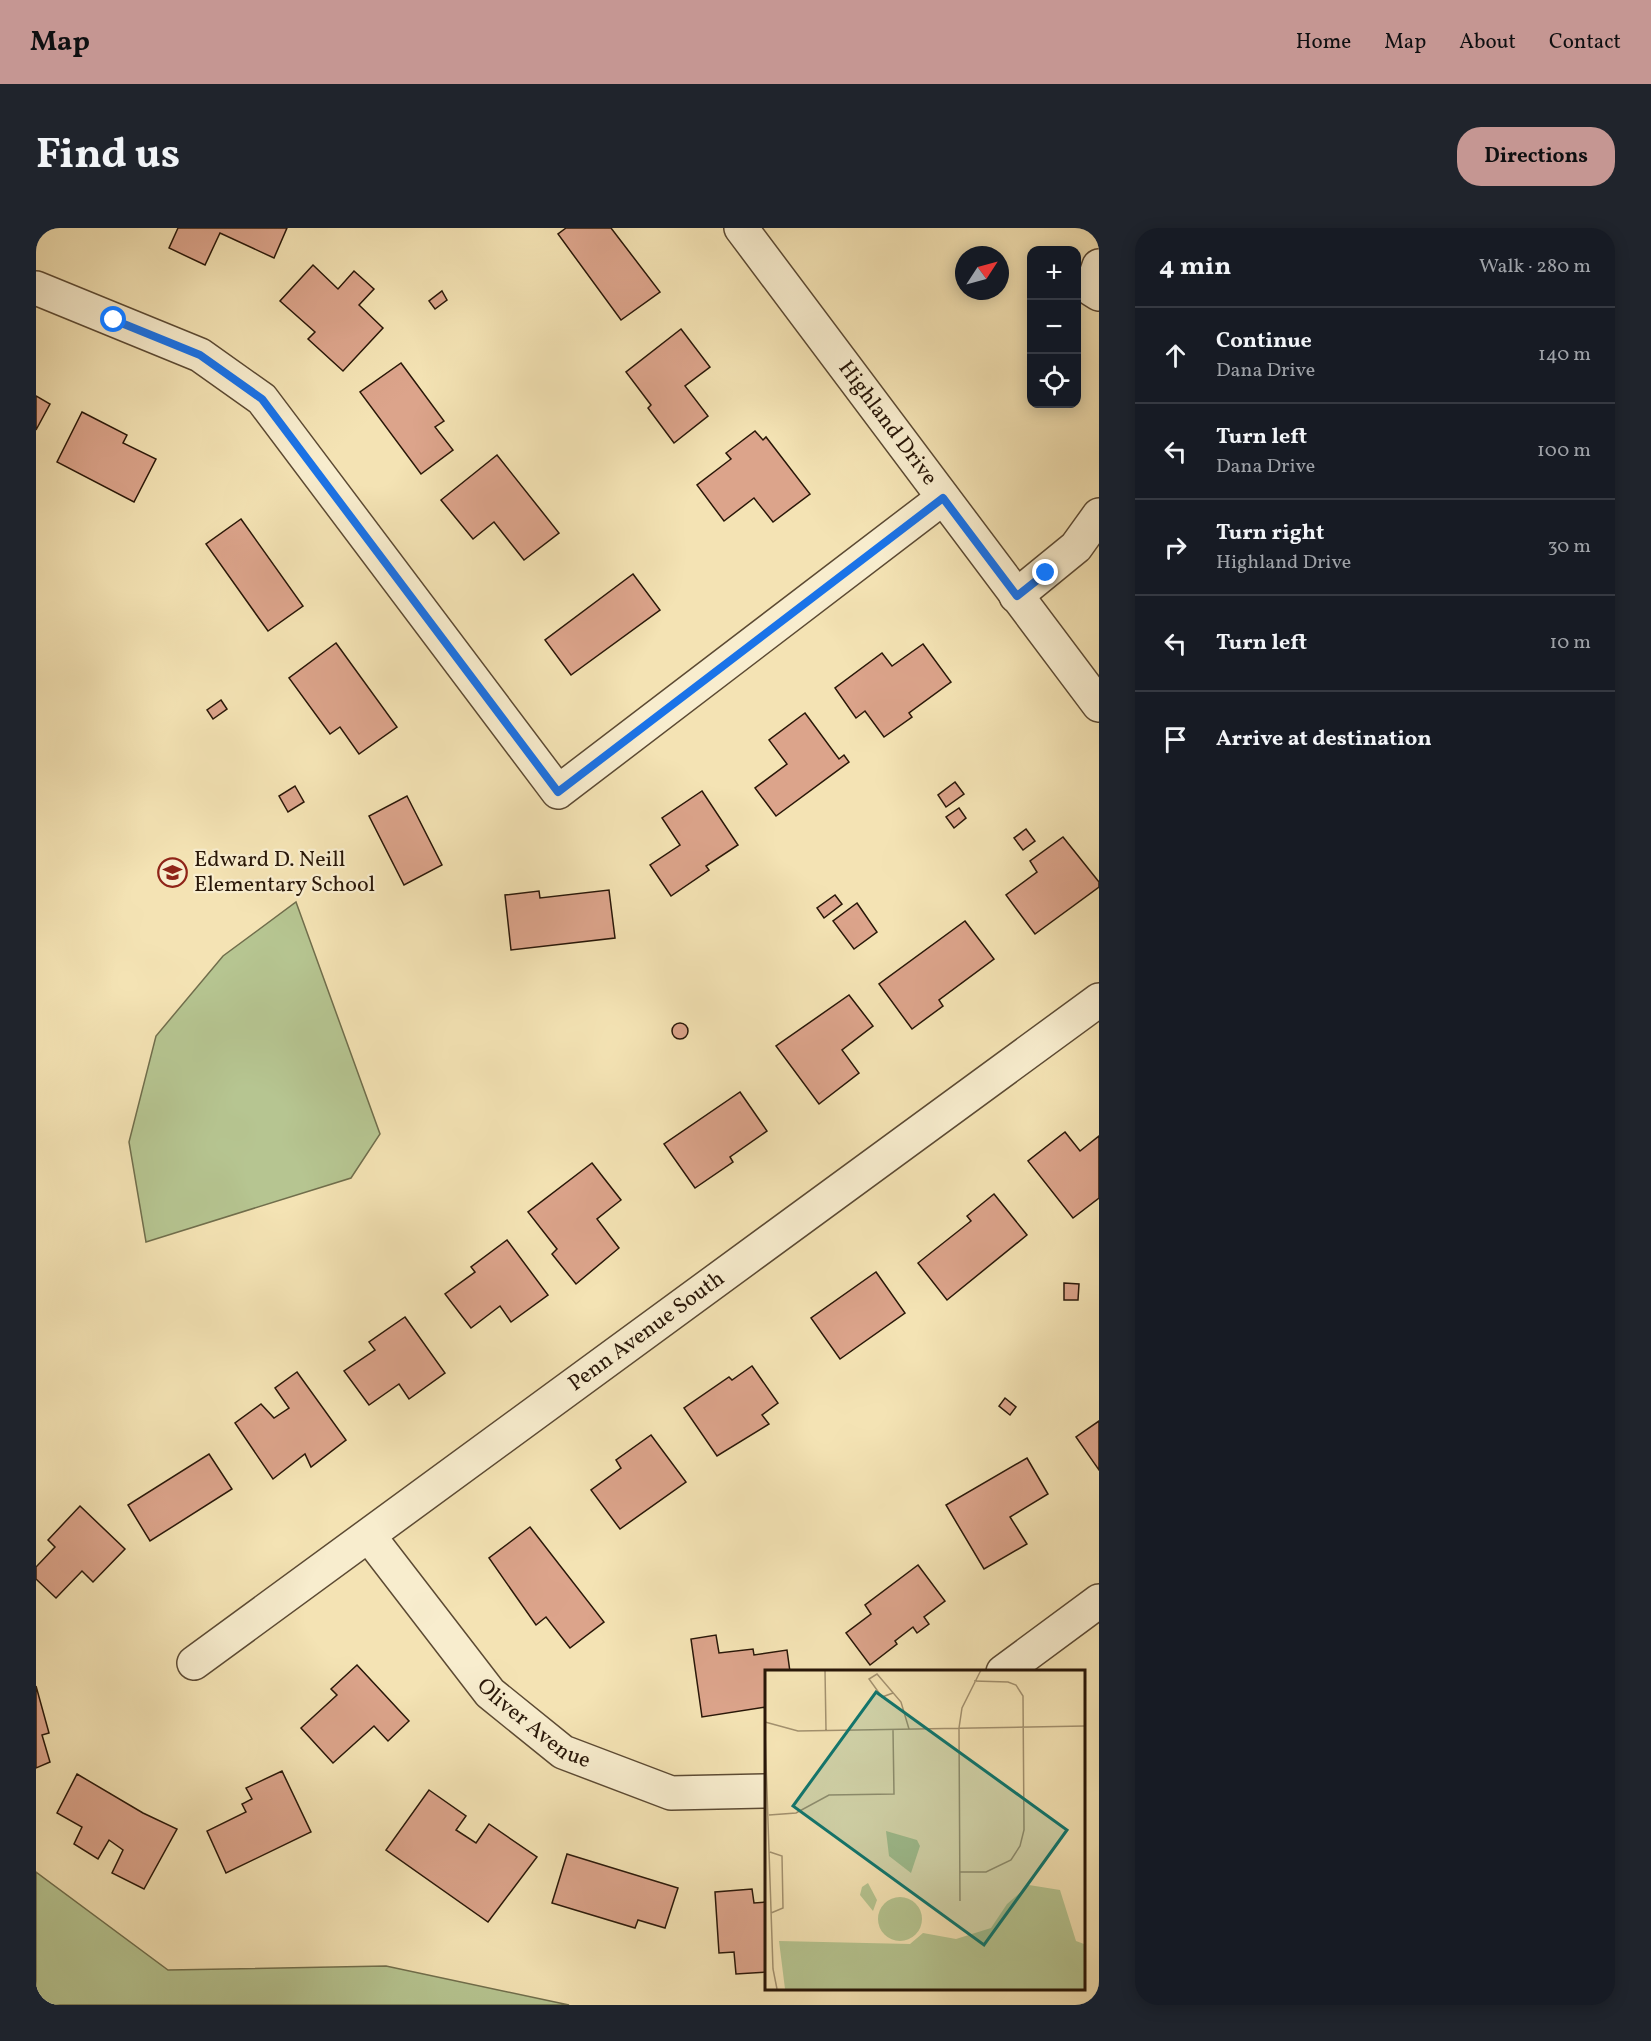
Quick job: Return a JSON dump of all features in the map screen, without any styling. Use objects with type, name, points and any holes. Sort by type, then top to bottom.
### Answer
[{"type":"street","name":"Highland Drive","points":[[741,228],[1099,705]]},
{"type":"street","points":[[1099,266],[1091,289],[1099,294]]},
{"type":"street","points":[[36,288],[200,355],[262,399],[558,792],[943,498]]},
{"type":"street","points":[[1017,596],[1076,547],[1099,515]]},
{"type":"street","name":"Penn Avenue South","points":[[194,1663],[1099,1000]]},
{"type":"street","name":"Oliver Avenue","points":[[369,1536],[490,1693],[563,1752],[671,1794],[765,1791]]},
{"type":"street","points":[[1006,1670],[1099,1601]]},
{"type":"green space","points":[[296,902],[380,1134],[351,1178],[146,1242],[129,1142],[156,1036],[223,956]]},
{"type":"green space","points":[[36,1872],[168,1970],[386,1966],[569,2005],[36,2005]]},
{"type":"building","points":[[178,228],[287,228],[274,258],[220,233],[205,265],[169,248]]},
{"type":"building","points":[[566,228],[611,228],[660,292],[621,320],[558,234]]},
{"type":"building","points":[[313,265],[338,289],[354,271],[374,289],[359,305],[383,328],[343,371],[308,339],[315,332],[280,301]]},
{"type":"building","points":[[442,291],[447,300],[435,309],[429,301]]},
{"type":"building","points":[[681,329],[710,367],[685,386],[708,416],[674,443],[648,408],[651,405],[626,372]]},
{"type":"building","points":[[401,363],[444,421],[435,427],[453,450],[421,474],[360,392]]},
{"type":"building","points":[[36,396],[50,404],[36,430]]},
{"type":"building","points":[[82,412],[127,435],[123,443],[156,459],[134,502],[57,462]]},
{"type":"building","points":[[755,431],[763,440],[766,437],[810,494],[773,522],[754,498],[724,521],[697,485],[731,459],[726,453]]},
{"type":"building","points":[[497,455],[559,533],[524,560],[494,522],[473,539],[441,500]]},
{"type":"building","points":[[241,519],[303,606],[268,631],[206,544]]},
{"type":"building","points":[[633,574],[660,610],[571,675],[545,640]]},
{"type":"building","points":[[336,643],[397,727],[359,754],[340,727],[330,734],[289,678]]},
{"type":"building","points":[[923,644],[951,682],[909,713],[912,717],[884,737],[865,711],[856,718],[835,688],[882,653],[892,666]]},
{"type":"building","points":[[221,700],[227,709],[213,719],[207,710]]},
{"type":"building","points":[[805,713],[839,759],[844,755],[849,762],[776,816],[755,788],[787,764],[769,740]]},
{"type":"building","points":[[955,782],[964,794],[946,807],[938,795]]},
{"type":"building","points":[[295,786],[304,802],[288,812],[279,796]]},
{"type":"building","points":[[702,791],[738,845],[706,866],[709,870],[671,896],[650,865],[680,845],[662,818]]},
{"type":"building","points":[[407,796],[442,865],[404,885],[369,816]]},
{"type":"building","points":[[959,808],[966,818],[954,828],[946,817]]},
{"type":"building","points":[[1026,829],[1035,841],[1023,850],[1014,838]]},
{"type":"building","points":[[1063,837],[1099,882],[1099,887],[1035,934],[1006,895],[1037,872],[1030,861]]},
{"type":"building","points":[[609,890],[615,938],[511,950],[505,895],[539,891],[540,898]]},
{"type":"building","points":[[835,895],[842,904],[824,918],[817,908]]},
{"type":"building","points":[[857,903],[877,932],[854,949],[833,921]]},
{"type":"building","points":[[965,921],[994,959],[939,1000],[943,1006],[912,1029],[879,984]]},
{"type":"building","points":[[849,995],[873,1026],[842,1050],[859,1073],[819,1104],[776,1046]]},
{"type":"building","points":[[680,1023],[688,1031],[680,1039],[672,1031]]},
{"type":"building","points":[[740,1092],[767,1131],[730,1157],[733,1162],[695,1188],[664,1144]]},
{"type":"building","points":[[1065,1132],[1080,1151],[1099,1136],[1099,1198],[1073,1218],[1028,1161]]},
{"type":"building","points":[[592,1163],[621,1200],[597,1219],[619,1248],[576,1284],[552,1254],[557,1249],[528,1212]]},
{"type":"building","points":[[994,1194],[1027,1235],[947,1300],[918,1263],[971,1221],[967,1216]]},
{"type":"building","points":[[507,1240],[548,1295],[511,1322],[500,1306],[471,1328],[445,1294],[475,1272],[471,1267]]},
{"type":"building","points":[[876,1272],[905,1313],[840,1359],[811,1318]]},
{"type":"building","points":[[1064,1283],[1079,1284],[1078,1300],[1064,1300]]},
{"type":"building","points":[[405,1317],[445,1373],[409,1399],[399,1384],[369,1405],[344,1371],[375,1350],[369,1342]]},
{"type":"building","points":[[752,1366],[778,1403],[762,1415],[769,1424],[717,1456],[684,1408],[729,1377],[732,1380]]},
{"type":"building","points":[[297,1372],[346,1440],[311,1467],[305,1454],[273,1479],[235,1423],[261,1404],[274,1418],[289,1408],[275,1388]]},
{"type":"building","points":[[1005,1398],[1016,1407],[1010,1415],[999,1406]]},
{"type":"building","points":[[1099,1421],[1099,1470],[1076,1437]]},
{"type":"building","points":[[651,1435],[686,1482],[620,1529],[591,1490],[621,1468],[616,1460]]},
{"type":"building","points":[[209,1454],[232,1489],[150,1541],[128,1505]]},
{"type":"building","points":[[1027,1458],[1048,1494],[1010,1517],[1027,1544],[984,1569],[946,1505]]},
{"type":"building","points":[[80,1506],[125,1549],[93,1582],[82,1571],[56,1598],[36,1579],[36,1567],[55,1547],[48,1540]]},
{"type":"building","points":[[530,1527],[604,1622],[570,1648],[546,1617],[536,1625],[489,1558]]},
{"type":"building","points":[[918,1565],[945,1601],[924,1617],[929,1624],[917,1633],[913,1627],[895,1641],[897,1644],[870,1665],[846,1633],[871,1614],[865,1605]]},
{"type":"building","points":[[716,1635],[719,1653],[753,1649],[754,1655],[787,1650],[790,1670],[765,1670],[765,1707],[702,1717],[691,1639]]},
{"type":"building","points":[[357,1665],[409,1721],[388,1741],[374,1726],[333,1763],[301,1728],[337,1695],[331,1689]]},
{"type":"building","points":[[36,1686],[49,1733],[42,1735],[50,1762],[36,1768]]},
{"type":"building","points":[[282,1771],[311,1832],[226,1873],[207,1831],[246,1812],[242,1804],[252,1799],[246,1788]]},
{"type":"building","points":[[77,1774],[143,1813],[177,1829],[144,1889],[112,1873],[123,1850],[109,1840],[98,1859],[74,1844],[82,1827],[57,1813]]},
{"type":"building","points":[[429,1790],[466,1816],[456,1830],[476,1843],[489,1824],[537,1857],[488,1922],[386,1850]]},
{"type":"building","points":[[567,1854],[678,1888],[665,1928],[638,1920],[635,1928],[552,1903]]},
{"type":"building","points":[[752,1889],[754,1903],[765,1902],[765,1972],[736,1974],[734,1952],[719,1953],[715,1892]]},
{"type":"place","name":"Edward D. Neill Elementary School","points":[[173,873]]},
{"type":"route","points":[[114,320],[200,355],[262,399],[558,792],[943,498],[1017,596],[1046,573]]}]
